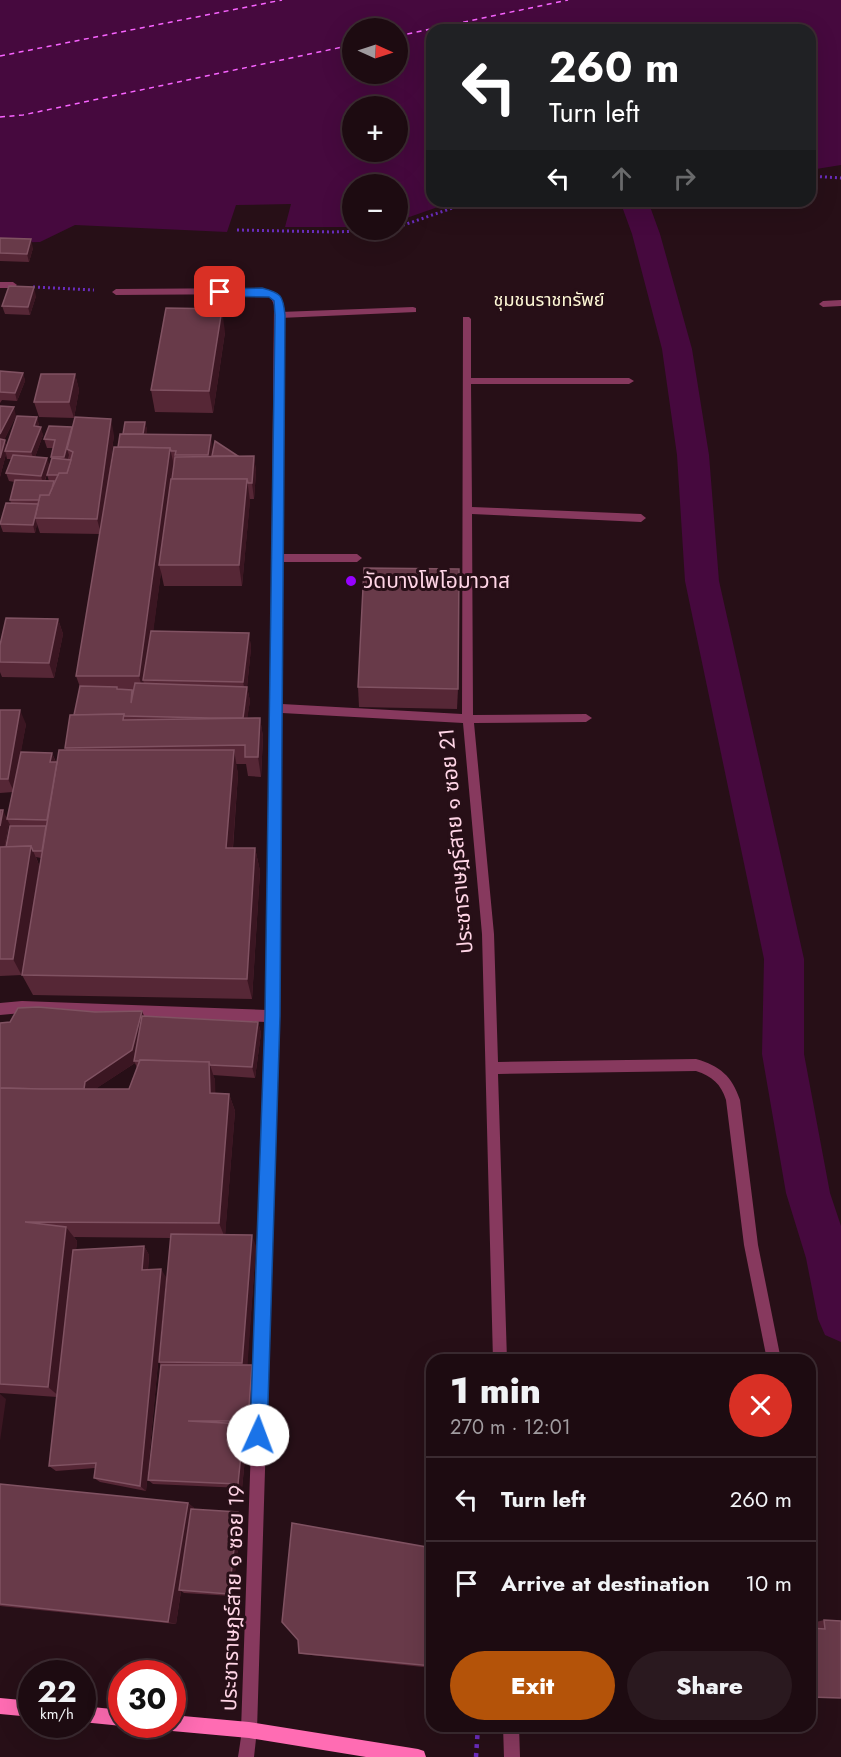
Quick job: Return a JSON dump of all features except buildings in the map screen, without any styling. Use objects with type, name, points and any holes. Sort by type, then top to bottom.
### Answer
[{"type":"main road","points":[[1,1709],[18,1709]]},
{"type":"main road","points":[[186,1724],[249,1730],[418,1757]]},
{"type":"street","points":[[0,285],[13,285]]},
{"type":"street","points":[[116,292],[262,291],[273,294],[279,301],[280,315],[413,310]]},
{"type":"street","points":[[824,303],[841,303]]},
{"type":"street","name":"ประชาราษฎร์สาย ๑ ซอย 19","points":[[246,1757],[249,1730],[273,1016],[280,315]]},
{"type":"street","name":"ประชาราษฎร์สาย ๑ ซอย 21","points":[[466,319],[468,719],[488,934],[500,1354]]},
{"type":"street","points":[[466,381],[629,381]]},
{"type":"street","points":[[466,510],[641,518]]},
{"type":"street","points":[[278,558],[357,558]]},
{"type":"street","points":[[275,708],[468,719],[586,718]]},
{"type":"street","points":[[0,1009],[34,1007],[273,1016]]},
{"type":"street","points":[[492,1068],[696,1065],[721,1076],[729,1086],[733,1100],[751,1245],[773,1354]]},
{"type":"street","points":[[511,1732],[512,1757]]},
{"type":"path","points":[[816,176],[841,178]]},
{"type":"path","points":[[408,224],[455,207]]},
{"type":"path","points":[[237,230],[342,232]]},
{"type":"path","points":[[13,285],[116,292]]},
{"type":"path","points":[[476,1757],[478,1732]]},
{"type":"shaded area","points":[[0,0],[841,0],[841,165],[816,169],[816,24],[426,24],[426,207],[438,207],[408,217],[408,174],[342,174],[342,227],[285,227],[291,204],[236,205],[227,232],[75,225],[40,242],[0,243]]},
{"type":"waterway","points":[[636,207],[646,234],[677,349],[693,455],[702,581],[784,959],[783,1054],[808,1193],[829,1258],[841,1319]]},
{"type":"ferry route","points":[[0,56],[282,0]]},
{"type":"ferry route","points":[[455,24],[568,0]]},
{"type":"ferry route","points":[[408,34],[426,30]]},
{"type":"ferry route","points":[[0,117],[23,115],[342,47]]},
{"type":"place","name":"วัดบางโพโอมาวาส","points":[[351,581]]},
{"type":"district","name":"ชุมชนราชทรัพย์","points":[[549,300]]},
{"type":"route","points":[[220,292],[262,291],[273,294],[279,301],[280,315],[273,1016],[258,1435]]}]
